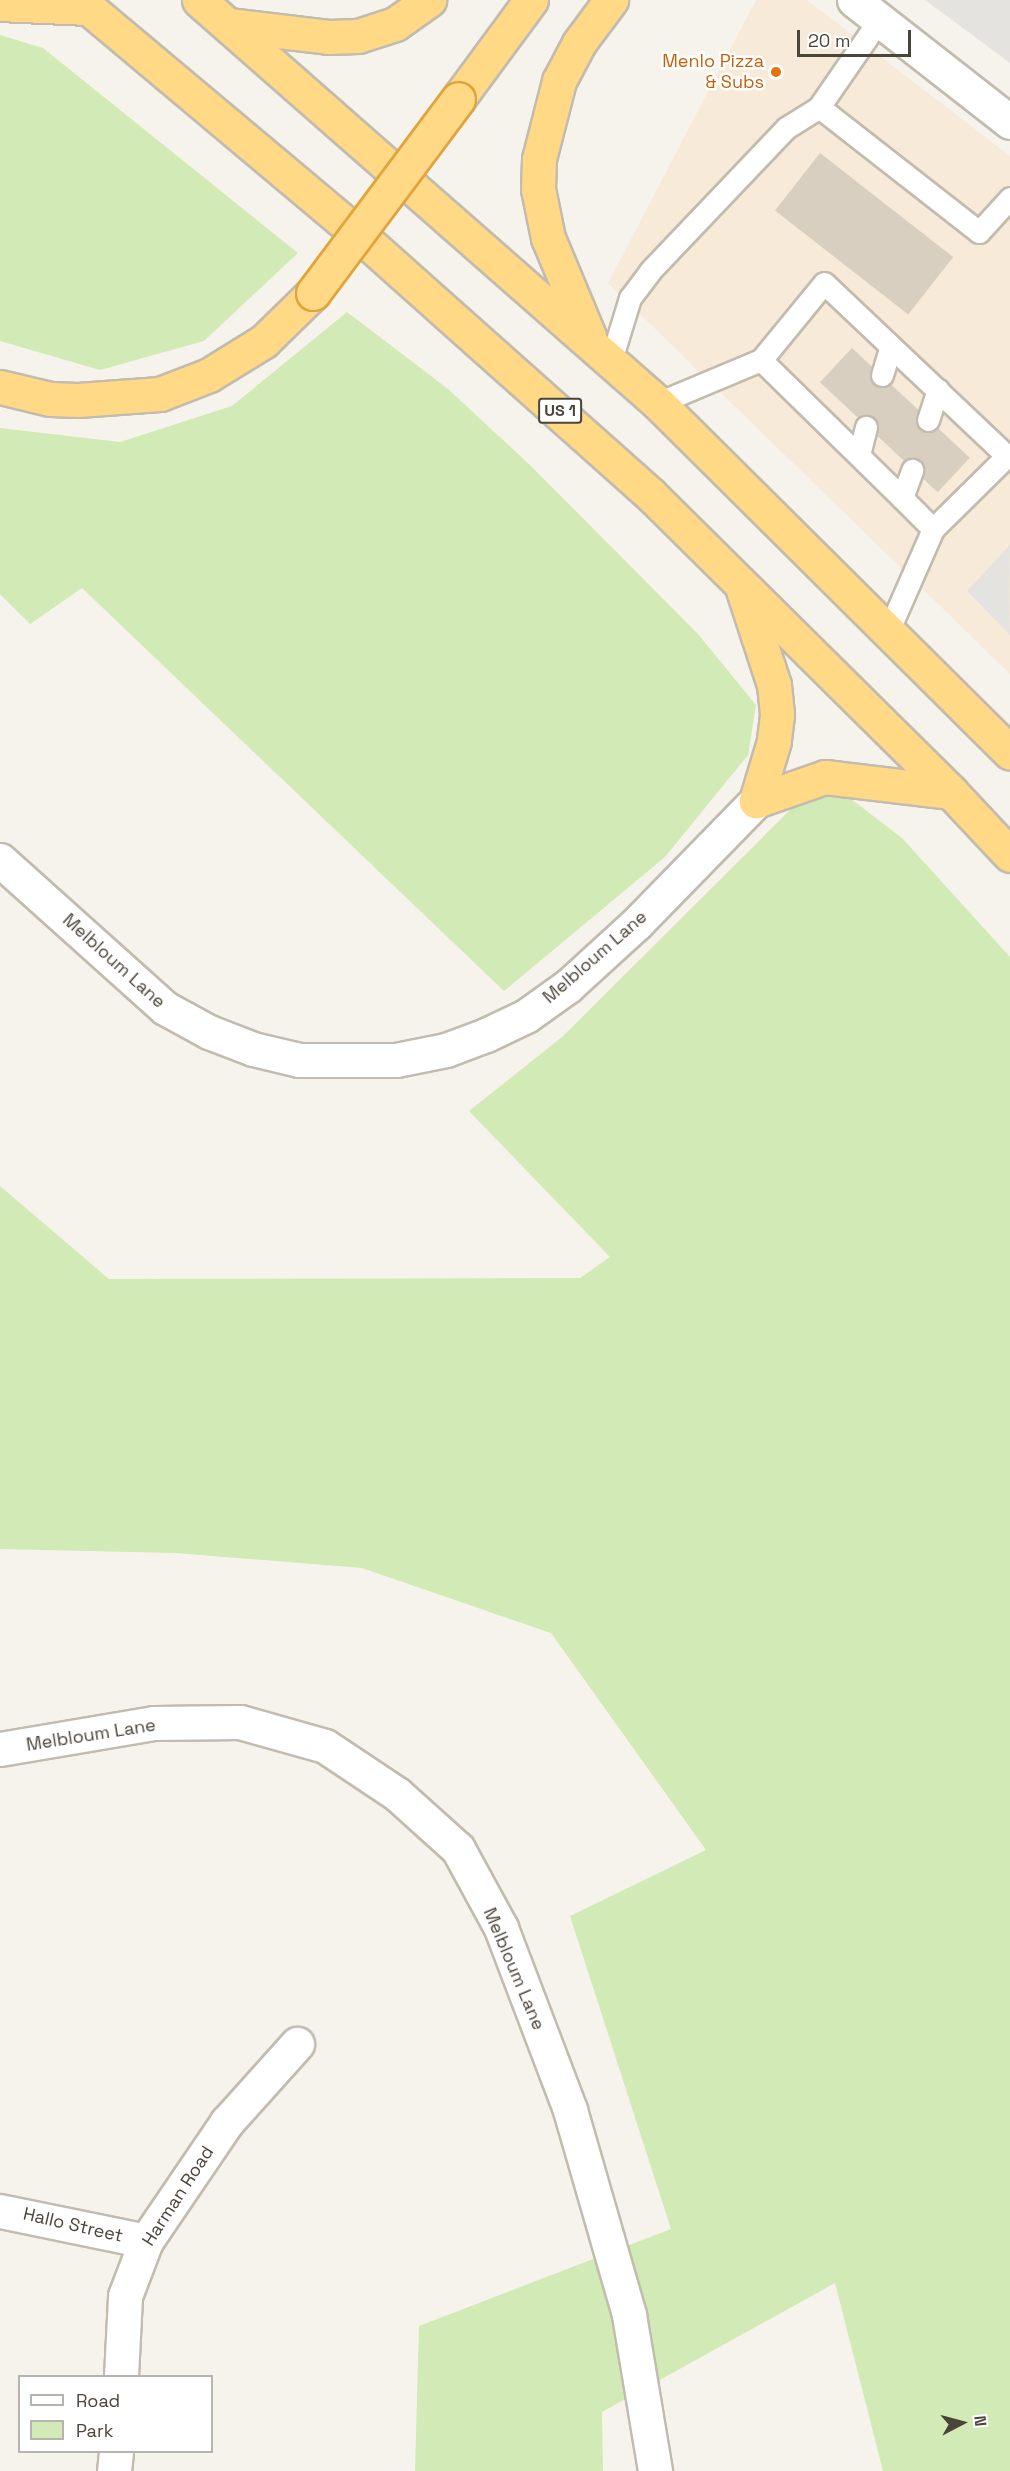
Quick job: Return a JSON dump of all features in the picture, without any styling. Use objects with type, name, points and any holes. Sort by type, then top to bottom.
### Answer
[{"type":"highway","points":[[199,0],[658,403],[890,629],[1010,753]]},
{"type":"highway","points":[[228,25],[328,37],[358,36],[395,24],[429,0]]},
{"type":"highway","points":[[0,387],[50,399],[78,400],[160,394],[209,375],[264,341],[313,293],[531,0]]},
{"type":"highway","points":[[601,352],[548,238],[538,189],[539,159],[559,81],[579,43],[611,0]]},
{"type":"highway","points":[[0,4],[84,4]]},
{"type":"highway","name":"US 1","points":[[84,4],[366,241],[651,495],[951,792],[1010,855]]},
{"type":"highway","points":[[742,585],[774,685],[777,715],[774,741],[756,801]]},
{"type":"highway","points":[[756,801],[825,777],[951,792]]},
{"type":"street","points":[[867,10],[1010,122]]},
{"type":"street","name":"Melbloum Lane","points":[[0,860],[165,1008],[209,1032],[253,1049],[299,1060],[396,1060],[446,1050],[486,1035],[526,1016],[568,986],[637,923],[756,801]]},
{"type":"street","name":"Melbloum Lane","points":[[0,1749],[154,1723],[240,1722],[325,1746],[397,1794],[458,1849],[501,1928],[570,2110],[629,2315],[655,2471]]},
{"type":"street","name":"Harman Road","points":[[121,2375],[125,2296],[146,2241],[227,2122],[297,2044]]},
{"type":"street","name":"Hallo Street","points":[[0,2211],[146,2241]]},
{"type":"street","points":[[114,2471],[116,2453]]},
{"type":"lane","points":[[601,352],[630,298],[650,271],[786,128],[819,107],[867,10]]},
{"type":"lane","points":[[819,107],[979,232],[1010,198]]},
{"type":"lane","points":[[658,403],[760,360],[824,283],[1007,456],[933,529],[890,629]]},
{"type":"lane","points":[[882,375],[891,346]]},
{"type":"lane","points":[[760,360],[933,529]]},
{"type":"lane","points":[[928,420],[938,390]]},
{"type":"lane","points":[[859,455],[866,427]]},
{"type":"lane","points":[[902,498],[912,470]]},
{"type":"shaded area","points":[[756,0],[807,0],[1010,156],[1010,674],[608,283]]},
{"type":"shaded area","points":[[925,0],[1010,0],[1010,63]]},
{"type":"shaded area","points":[[1010,545],[1009,595],[1010,635],[967,591]]},
{"type":"green space","points":[[0,35],[43,48],[298,253],[204,341],[100,370],[0,341]]},
{"type":"green space","points":[[347,312],[448,389],[530,465],[698,634],[756,705],[748,755],[665,857],[504,991],[82,588],[30,624],[0,594],[0,428],[120,442],[232,406]]},
{"type":"green space","points":[[816,792],[842,792],[902,838],[1010,957],[1010,2471],[883,2471],[835,2283],[602,2412],[603,2471],[415,2471],[419,2326],[671,2229],[570,1916],[706,1850],[551,1633],[362,1568],[175,1553],[0,1549],[0,1186],[109,1279],[580,1278],[610,1257],[469,1111],[562,1037],[792,808]]},
{"type":"building","points":[[820,153],[953,257],[908,315],[775,211]]},
{"type":"building","points":[[852,348],[970,458],[938,492],[820,382]]},
{"type":"place","name":"Menlo Pizza & Subs","points":[[776,72]]}]
